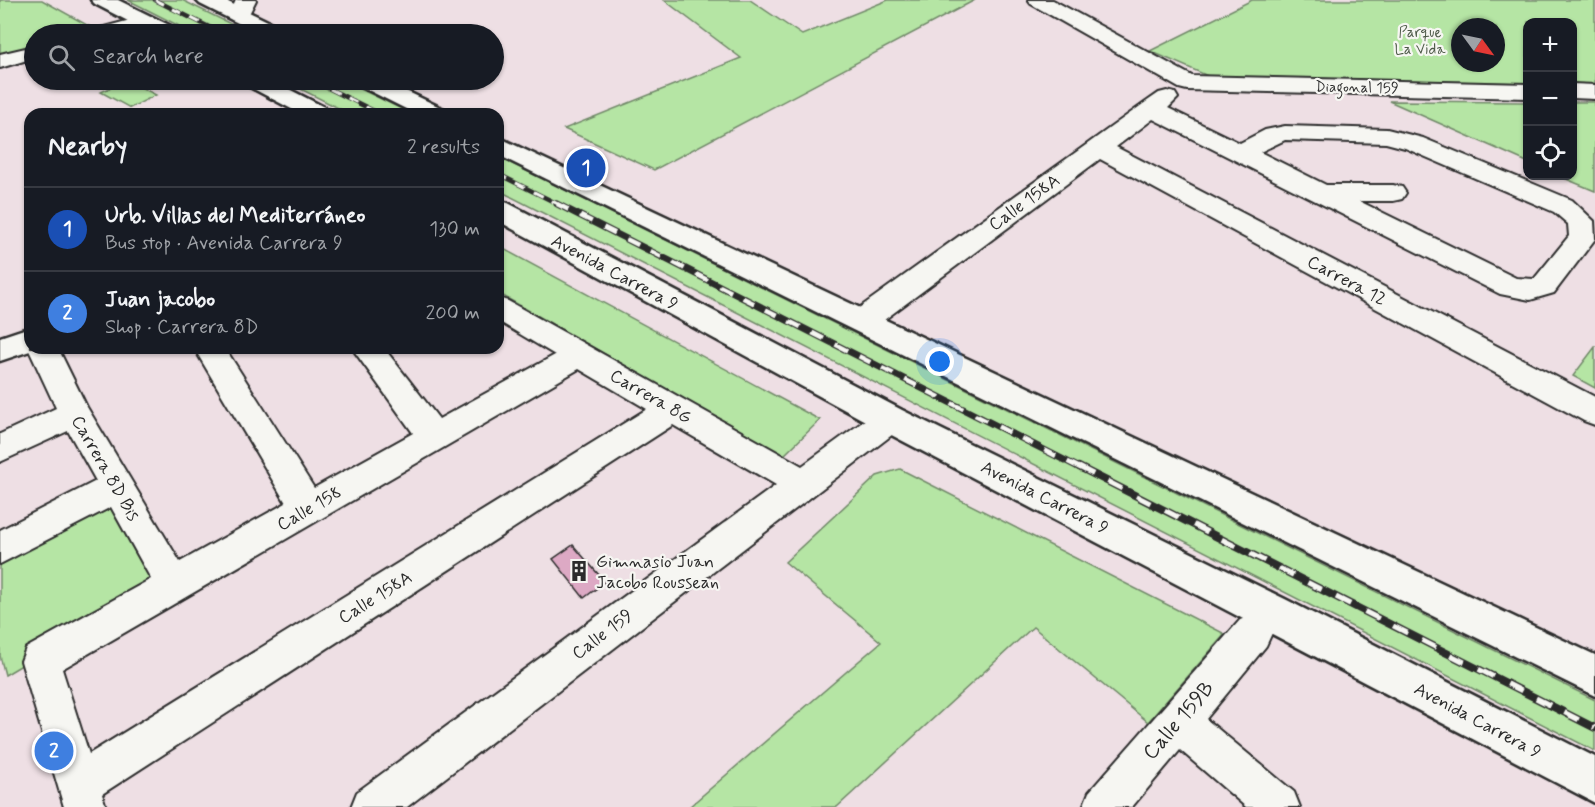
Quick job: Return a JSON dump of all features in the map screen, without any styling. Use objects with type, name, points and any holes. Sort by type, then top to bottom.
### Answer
[{"type":"main road","points":[[102,0],[149,24]]},
{"type":"main road","points":[[207,0],[242,8],[263,24]]},
{"type":"main road","points":[[273,90],[308,108]]},
{"type":"main road","points":[[386,90],[423,108]]},
{"type":"main road","points":[[504,149],[1595,676]]},
{"type":"main road","name":"Avenida Carrera 9","points":[[504,212],[890,418],[1282,617],[1595,781]]},
{"type":"main road","points":[[0,349],[24,341]]},
{"type":"street","points":[[1038,0],[1113,50],[1187,83]]},
{"type":"street","points":[[138,24],[145,22]]},
{"type":"street","points":[[0,61],[24,55]]},
{"type":"street","name":"Diagonal 159","points":[[1187,83],[1523,90]]},
{"type":"street","name":"Calle 158A","points":[[862,321],[1187,83]]},
{"type":"street","points":[[1577,92],[1595,92]]},
{"type":"street","points":[[1151,110],[1510,286],[1530,290],[1544,286],[1583,237],[1581,221],[1563,206],[1414,143],[1387,136],[1285,133],[1273,135],[1240,153]]},
{"type":"street","name":"Carrera 12","points":[[1099,148],[1595,412]]},
{"type":"street","points":[[1319,192],[1393,193]]},
{"type":"street","name":"Carrera 8G","points":[[504,311],[803,484]]},
{"type":"street","name":"Carrera 8D Bis","points":[[47,354],[74,414],[174,585]]},
{"type":"street","points":[[213,354],[308,509]]},
{"type":"street","points":[[372,354],[434,437]]},
{"type":"street","name":"Calle 158","points":[[81,796],[40,661],[579,355]]},
{"type":"street","name":"Calle 158A","points":[[81,796],[673,409]]},
{"type":"street","points":[[0,449],[74,414]]},
{"type":"street","name":"Calle 159","points":[[394,800],[890,418]]},
{"type":"street","points":[[0,548],[117,487]]},
{"type":"street","name":"Calle 159B","points":[[1104,807],[1253,633]]},
{"type":"street","points":[[1177,721],[1279,807]]},
{"type":"green space","points":[[0,0],[42,0],[85,24],[24,24],[24,50],[0,56]]},
{"type":"green space","points":[[128,0],[182,0],[231,24],[175,24]]},
{"type":"green space","points":[[664,0],[750,0],[802,35],[888,0],[975,0],[654,170],[564,129],[741,58]]},
{"type":"green space","name":"Parque La Vida","points":[[1252,0],[1595,0],[1595,82],[1592,85],[1577,84],[1577,18],[1523,18],[1523,83],[1208,76],[1150,51]]},
{"type":"green space","points":[[105,90],[146,90],[156,95],[130,108],[101,92]]},
{"type":"green space","points":[[303,90],[363,90],[400,108],[338,108]]},
{"type":"green space","points":[[1389,101],[1523,102],[1523,160]]},
{"type":"green space","points":[[1577,102],[1595,102],[1595,191],[1569,180],[1577,180]]},
{"type":"green space","points":[[504,160],[1595,700],[1595,751],[504,193]]},
{"type":"green space","points":[[504,249],[820,420],[783,456],[504,296]]},
{"type":"green space","points":[[1595,347],[1595,388],[1573,376]]},
{"type":"green space","points":[[900,469],[1225,634],[1148,722],[1033,627],[837,807],[689,807],[881,642],[785,562],[877,476]]},
{"type":"green space","points":[[110,504],[158,584],[5,675],[0,656],[0,560]]},
{"type":"building","name":"Gimnasio Juan Jacobo Roussean","points":[[573,545],[605,582],[584,598],[553,559]]},
{"type":"railway","points":[[155,0],[203,24]]},
{"type":"railway","points":[[332,90],[368,108]]},
{"type":"railway","points":[[504,177],[560,205]]},
{"type":"railway","points":[[557,204],[1082,469]]},
{"type":"railway","points":[[1079,467],[1595,728]]},
{"type":"place","name":"Urb. Villas del Mediterráneo","points":[[586,168]]},
{"type":"place","name":"Gimnasio Juan Jacobo Roussean","points":[[579,571]]},
{"type":"place","name":"Juan jacobo","points":[[54,751]]}]
